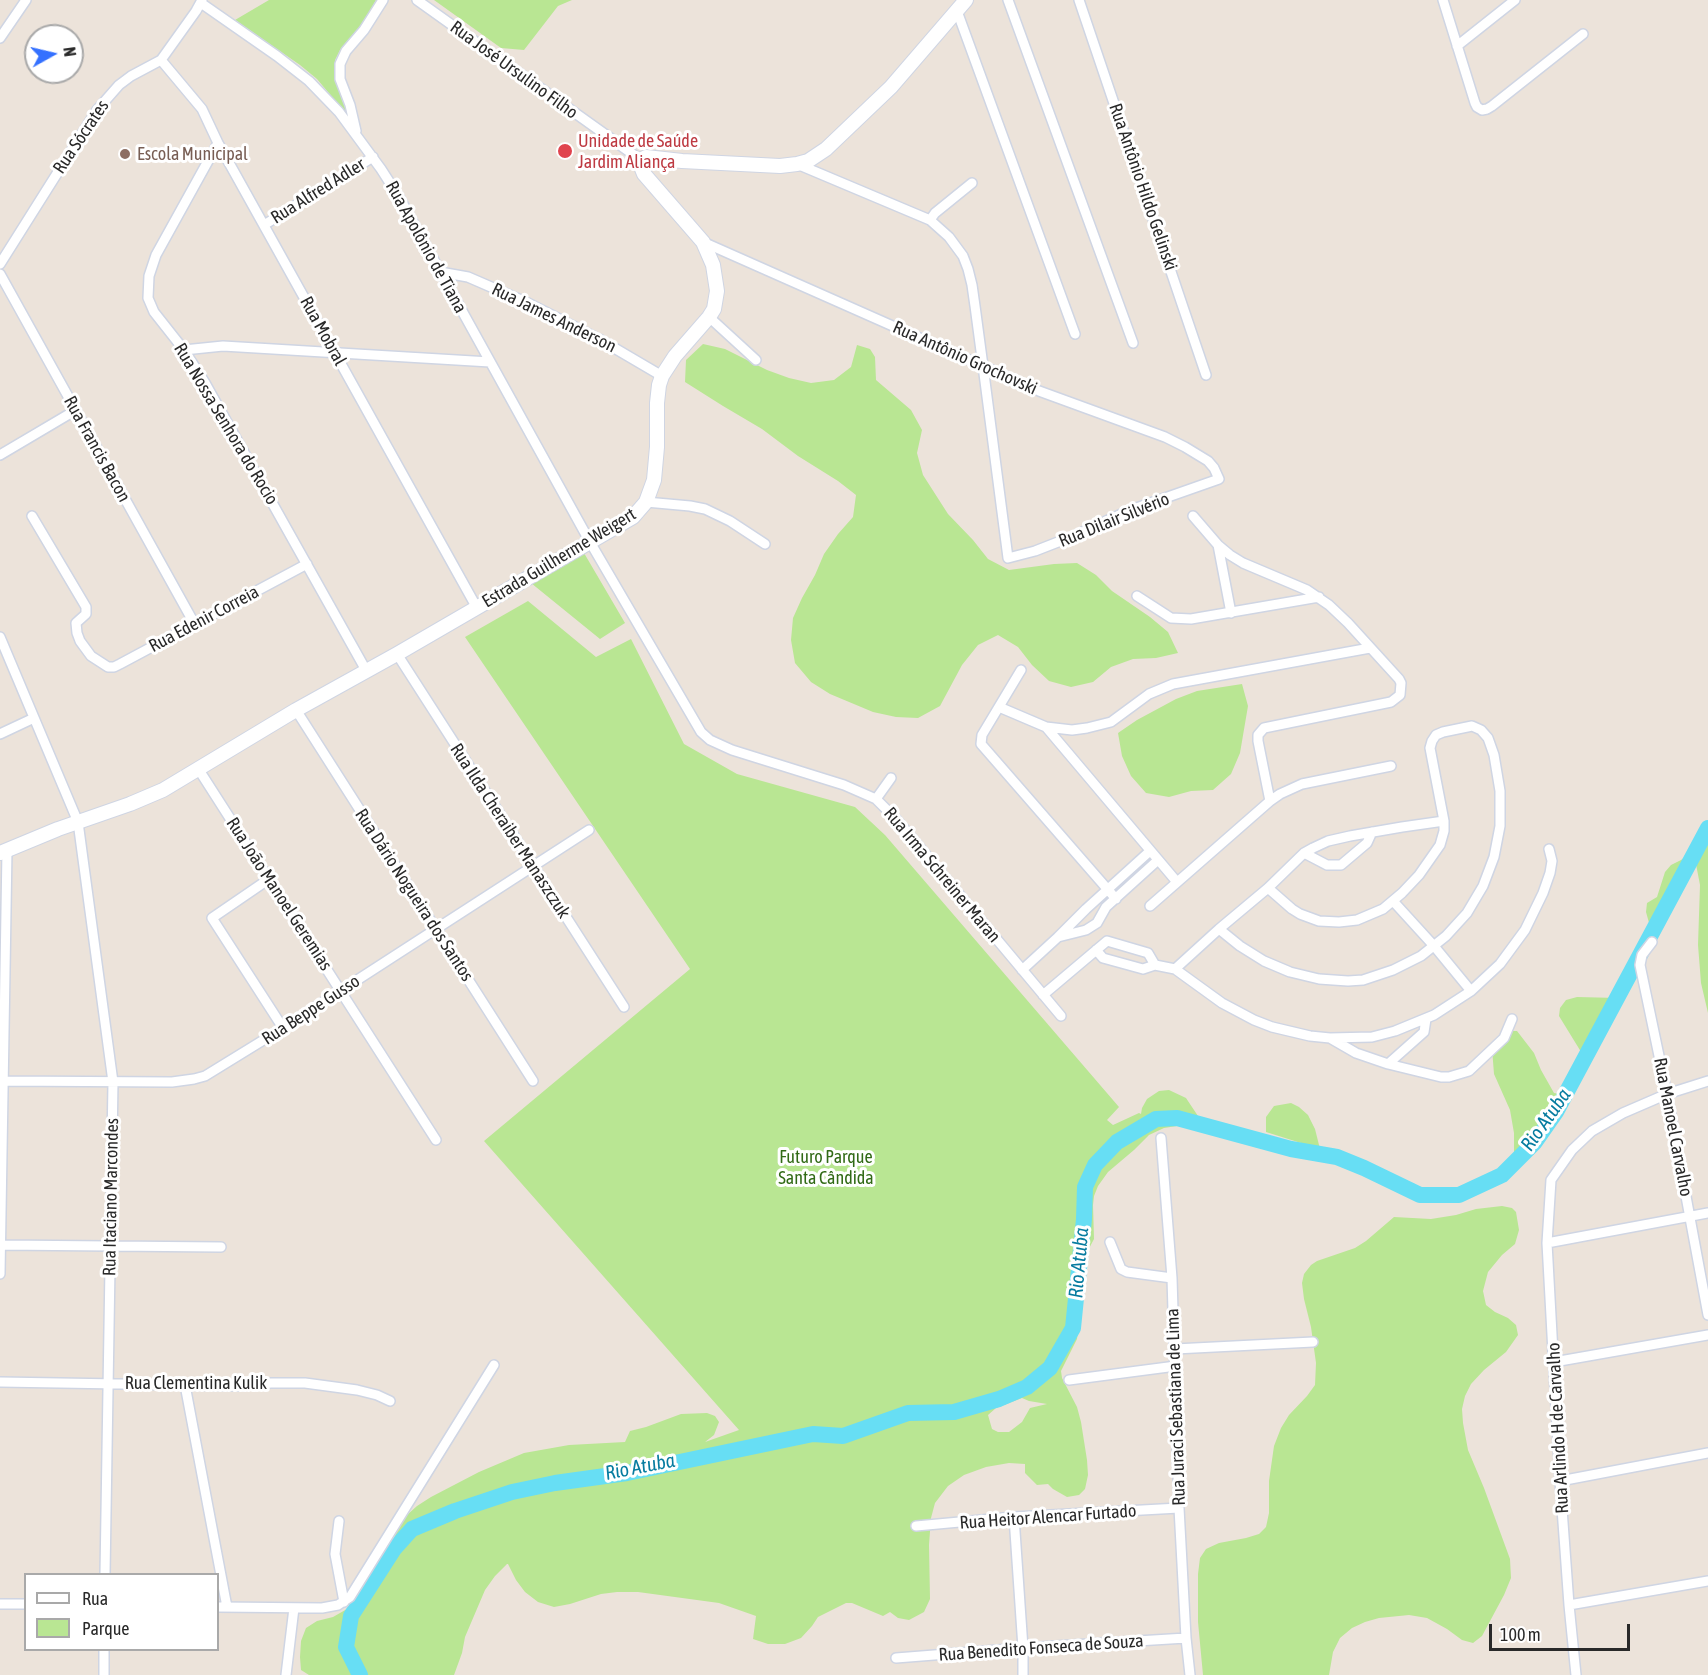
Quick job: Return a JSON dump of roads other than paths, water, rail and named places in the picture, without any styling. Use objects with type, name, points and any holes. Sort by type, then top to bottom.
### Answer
[{"type":"street","points":[[0,38],[26,0]]},
{"type":"street","points":[[356,134],[350,105],[340,79],[340,64],[346,51],[364,30],[383,0]]},
{"type":"street","name":"Rua José Ursulino Filho","points":[[417,0],[640,160]]},
{"type":"street","points":[[640,160],[646,156],[780,166],[797,164],[817,156],[838,139],[908,69],[966,0]]},
{"type":"street","points":[[1008,0],[1133,344]]},
{"type":"street","name":"Rua Antônio Hildo Gelinski","points":[[1079,0],[1206,375]]},
{"type":"street","points":[[1443,0],[1475,103],[1482,110],[1487,109],[1583,34]]},
{"type":"street","points":[[1457,46],[1515,0]]},
{"type":"street","name":"Rua Apolônio de Tiana","points":[[201,1],[309,81],[325,96],[373,157],[399,197],[590,542]]},
{"type":"street","name":"Rua Sócrates","points":[[0,264],[91,119],[107,98],[131,76],[161,60],[201,1]]},
{"type":"street","points":[[957,11],[1075,334]]},
{"type":"street","name":"Rua Mobral","points":[[161,60],[202,109],[218,143],[477,608]]},
{"type":"street","name":"Rua Nossa Senhora do Rocio","points":[[218,143],[156,255],[147,288],[151,306],[205,383],[367,672]]},
{"type":"street","name":"Rua Alfred Adler","points":[[264,225],[373,157]]},
{"type":"street","name":"Estrada Guilherme Weigert","points":[[3,851],[164,790],[296,710],[367,672],[633,517],[646,502],[651,490],[656,464],[657,403],[662,376],[675,356],[709,317],[716,300],[716,278],[709,253],[703,242],[644,174],[640,160]]},
{"type":"street","points":[[797,164],[930,220],[939,227],[957,247],[968,269],[983,366]]},
{"type":"street","points":[[930,220],[935,213],[972,183]]},
{"type":"street","name":"Rua Antônio Grochovski","points":[[703,242],[1039,391],[1175,442],[1208,461],[1219,480]]},
{"type":"street","name":"Rua James Anderson","points":[[440,272],[468,277],[528,303],[599,339],[662,376]]},
{"type":"street","name":"Rua Francis Bacon","points":[[0,274],[194,623]]},
{"type":"street","points":[[709,317],[756,360]]},
{"type":"street","points":[[184,350],[223,346],[490,362]]},
{"type":"street","name":"Rua Dilair Silvério","points":[[983,366],[1008,558],[1035,551],[1128,511],[1219,480]]},
{"type":"street","points":[[0,455],[76,410]]},
{"type":"street","points":[[646,502],[705,509],[765,544]]},
{"type":"street","name":"Rua Edenir Correia","points":[[32,516],[86,607],[86,614],[76,623],[77,633],[88,653],[108,667],[114,667],[307,564]]},
{"type":"street","points":[[1193,516],[1218,545],[1243,563],[1297,585],[1319,597],[1338,613],[1399,679],[1402,687],[1400,695],[1392,702],[1264,728],[1260,731],[1258,741],[1270,801]]},
{"type":"street","name":"Rua Irma Schreiner Maran","points":[[590,542],[701,732],[720,746],[844,785],[876,799],[897,820],[1061,1016]]},
{"type":"street","points":[[1218,545],[1231,613]]},
{"type":"street","points":[[1137,596],[1163,614],[1180,620],[1204,618],[1319,597]]},
{"type":"street","name":"Rua Itaciano Marcondes","points":[[0,637],[78,822],[113,1082],[105,1573]]},
{"type":"street","points":[[999,707],[1046,727],[1072,730],[1087,728],[1111,722],[1149,694],[1173,684],[1370,648]]},
{"type":"street","name":"Rua Ilda Cheraiber Manaszczuk","points":[[397,654],[624,1007]]},
{"type":"street","points":[[1021,670],[982,735],[984,748],[1116,898]]},
{"type":"street","name":"Rua Dário Nogueira dos Santos","points":[[296,710],[533,1081]]},
{"type":"street","points":[[0,734],[34,718]]},
{"type":"street","points":[[1219,929],[1240,946],[1276,967],[1304,976],[1334,980],[1363,980],[1378,976],[1408,964],[1434,946],[1457,925],[1476,900],[1490,872],[1498,842],[1501,803],[1499,779],[1491,743],[1485,734],[1472,726],[1443,732],[1434,738],[1430,745],[1444,821],[1442,838],[1434,855],[1411,885],[1393,901],[1366,917],[1348,922],[1329,922],[1310,918],[1292,909],[1268,888]]},
{"type":"street","points":[[1046,727],[1177,882]]},
{"type":"street","points":[[1150,906],[1270,801],[1291,788],[1391,766]]},
{"type":"street","name":"Rua João Manoel Geremias","points":[[199,770],[436,1140]]},
{"type":"street","points":[[876,799],[891,778]]},
{"type":"street","points":[[1175,969],[1305,853],[1328,841],[1444,821]]},
{"type":"street","name":"Rua Beppe Gusso","points":[[2,1081],[172,1082],[194,1079],[219,1069],[589,830]]},
{"type":"street","points":[[1305,853],[1326,866],[1341,865],[1367,843],[1372,832]]},
{"type":"street","points":[[1096,950],[1103,958],[1143,969],[1155,964],[1175,969],[1222,1004],[1254,1020],[1291,1032],[1330,1038],[1372,1037],[1426,1019],[1453,1004],[1500,964],[1525,930],[1543,893],[1550,873],[1549,849]]},
{"type":"street","points":[[0,1274],[3,851]]},
{"type":"street","points":[[1022,970],[1150,851]]},
{"type":"street","points":[[1058,937],[1097,923],[1106,907],[1158,860]]},
{"type":"street","points":[[269,879],[213,918],[283,1028]]},
{"type":"street","points":[[1393,901],[1471,991]]},
{"type":"street","points":[[1082,913],[1085,922],[1091,927]]},
{"type":"street","points":[[1042,995],[1107,941],[1148,953],[1155,964]]},
{"type":"street","name":"Rua Manoel Carvalho","points":[[1652,942],[1642,955],[1640,965],[1667,1094],[1708,1316]]},
{"type":"street","points":[[1388,1064],[1424,1032],[1426,1019]]},
{"type":"street","points":[[1330,1038],[1356,1053],[1388,1064],[1441,1077],[1469,1071],[1504,1038],[1512,1019]]},
{"type":"street","points":[[1667,1094],[1708,1081]]},
{"type":"street","name":"Rua Arlindo H de Carvalho","points":[[1576,1675],[1560,1480],[1547,1243],[1551,1180],[1572,1150],[1592,1131],[1623,1113],[1667,1094]]},
{"type":"street","name":"Rua Juraci Sebastiana de Lima","points":[[1161,1138],[1172,1278],[1179,1508],[1190,1675]]},
{"type":"street","points":[[1547,1243],[1708,1213]]},
{"type":"street","points":[[1110,1242],[1121,1269],[1127,1272],[1172,1278]]},
{"type":"street","points":[[0,1245],[221,1247]]},
{"type":"street","points":[[1554,1362],[1708,1335]]},
{"type":"street","points":[[1175,1348],[1313,1342]]},
{"type":"street","points":[[219,1589],[222,1607],[330,1607],[344,1602],[362,1580],[494,1365]]},
{"type":"street","points":[[1069,1380],[1176,1366]]},
{"type":"street","name":"Rua Clementina Kulik","points":[[0,1382],[239,1386],[305,1383],[357,1390],[390,1401]]},
{"type":"street","points":[[185,1385],[216,1573]]},
{"type":"street","points":[[1560,1480],[1708,1453]]},
{"type":"street","name":"Rua Heitor Alencar Furtado","points":[[916,1526],[1014,1517],[1179,1508]]},
{"type":"street","points":[[1014,1517],[1023,1675]]},
{"type":"street","points":[[339,1521],[335,1554],[344,1602]]},
{"type":"street","points":[[1569,1605],[1708,1581]]},
{"type":"street","points":[[0,1604],[24,1604]]},
{"type":"street","points":[[285,1675],[294,1608]]},
{"type":"street","name":"Rua Benedito Fonseca de Souza","points":[[896,1658],[1186,1638]]},
{"type":"street","points":[[104,1651],[104,1675]]},
{"type":"waterway","name":"Rio Atuba","points":[[360,1675],[346,1647],[351,1616],[394,1549],[412,1529],[455,1511],[512,1492],[555,1483],[627,1473],[813,1434],[843,1436],[908,1413],[954,1412],[999,1399],[1027,1387],[1050,1368],[1073,1328],[1085,1187],[1095,1165],[1117,1142],[1156,1119],[1177,1118],[1291,1149],[1337,1157],[1420,1195],[1459,1195],[1502,1175],[1535,1142],[1556,1112],[1708,828]]},
{"type":"place","name":"Unidade de Saúde Jardim Aliança","points":[[565,151]]},
{"type":"place","name":"Escola Municipal","points":[[125,154]]},
{"type":"park label","name":"Futuro Parque Santa Cândida","points":[[826,1167]]}]
